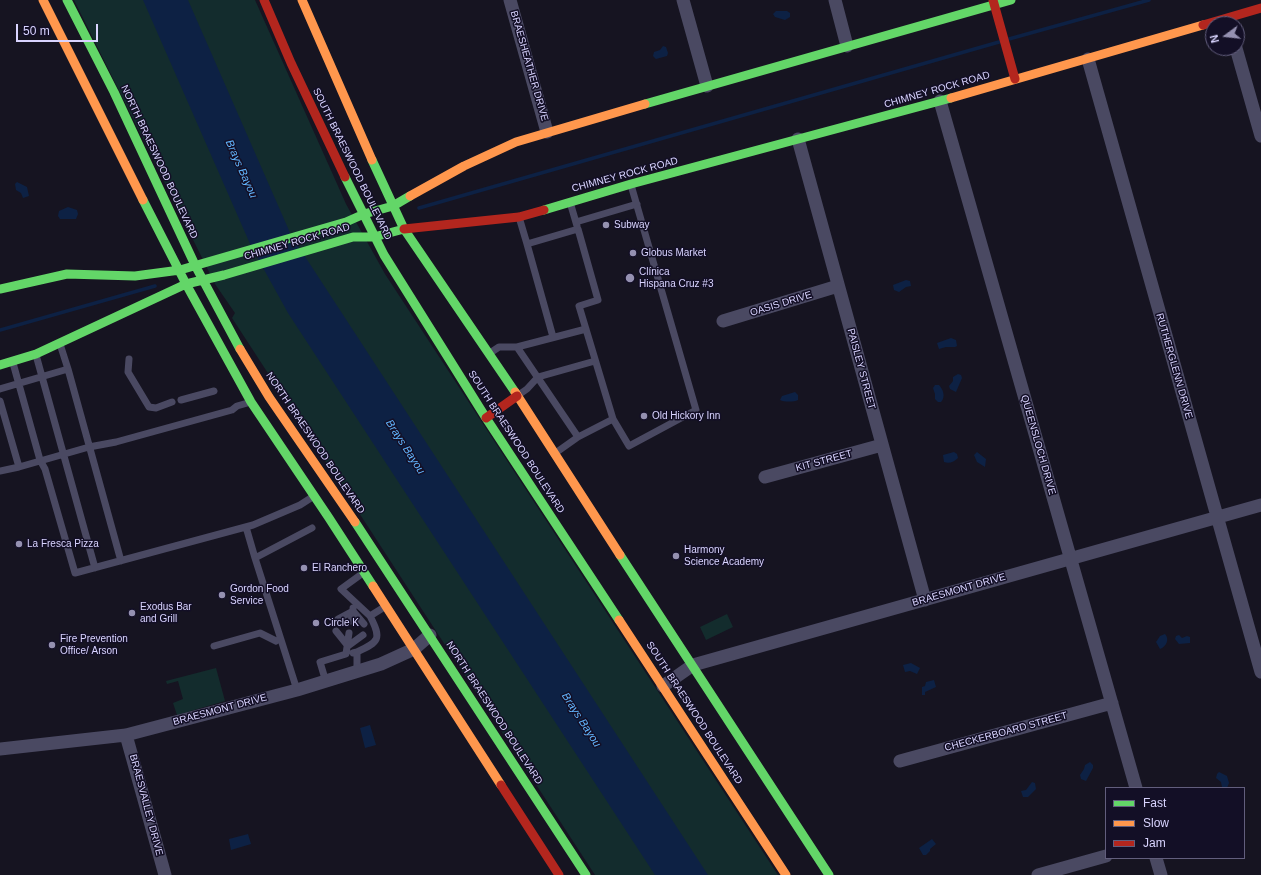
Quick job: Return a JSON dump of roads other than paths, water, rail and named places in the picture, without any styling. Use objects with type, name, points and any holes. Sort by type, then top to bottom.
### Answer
[{"type":"main road","name":"NORTH BRAESWOOD BOULEVARD","points":[[43,0],[114,92],[202,279],[269,397],[372,546],[430,635],[489,746],[555,848],[559,875]]},
{"type":"main road","name":"NORTH BRAESWOOD BOULEVARD","points":[[67,0],[80,49],[186,284],[251,402],[414,649],[489,746],[555,848],[586,875]]},
{"type":"main road","name":"SOUTH BRAESWOOD BOULEVARD","points":[[264,0],[292,63],[374,236],[486,418],[786,875]]},
{"type":"main road","name":"SOUTH BRAESWOOD BOULEVARD","points":[[302,0],[404,228],[517,396],[829,875]]},
{"type":"main road","points":[[393,206],[464,166],[516,142],[994,2],[1011,0]]},
{"type":"main road","points":[[994,2],[1015,79]]},
{"type":"main road","name":"CHIMNEY ROCK ROAD","points":[[1241,16],[1261,8]]},
{"type":"main road","name":"CHIMNEY ROCK ROAD","points":[[0,365],[36,354],[60,344],[186,284],[202,279],[224,275],[353,237],[374,236],[404,228],[518,217],[631,184],[940,101],[1205,27]]},
{"type":"main road","name":"CHIMNEY ROCK ROAD","points":[[0,289],[67,274],[135,276],[180,270],[346,222],[364,214],[393,206]]},
{"type":"main road","points":[[486,418],[517,396]]},
{"type":"street","name":"BRAESHEATHER DRIVE","points":[[510,0],[547,132]]},
{"type":"street","points":[[683,0],[707,86]]},
{"type":"street","points":[[835,0],[847,46]]},
{"type":"street","points":[[1238,56],[1261,136]]},
{"type":"street","name":"RUTHERGLENN DRIVE","points":[[1088,59],[1261,672]]},
{"type":"street","name":"QUEENSLOCH DRIVE","points":[[940,101],[1136,787]]},
{"type":"street","name":"PAISLEY STREET","points":[[798,139],[925,600]]},
{"type":"street","name":"OASIS DRIVE","points":[[723,321],[838,286]]},
{"type":"street","name":"KIT STREET","points":[[765,477],[882,445]]},
{"type":"street","name":"BRAESMONT DRIVE","points":[[663,686],[693,665],[1261,505]]},
{"type":"street","name":"BRAESMONT DRIVE","points":[[0,749],[126,734],[297,690],[381,664],[414,649],[430,635]]},
{"type":"street","name":"CHECKERBOARD STREET","points":[[900,761],[1112,703]]},
{"type":"street","name":"BRAESVALLEY DRIVE","points":[[126,734],[165,875]]},
{"type":"street","points":[[1038,875],[1105,856]]},
{"type":"street","points":[[1156,859],[1161,875]]},
{"type":"lane","points":[[570,202],[598,300],[579,306],[613,419],[629,446],[696,410],[631,184]]},
{"type":"lane","points":[[527,244],[637,204]]},
{"type":"lane","points":[[518,217],[553,337]]},
{"type":"lane","points":[[488,354],[499,347],[517,347],[586,329]]},
{"type":"lane","points":[[60,344],[121,561]]},
{"type":"lane","points":[[517,347],[578,437]]},
{"type":"lane","points":[[36,354],[95,568]]},
{"type":"lane","points":[[129,360],[128,372],[149,407],[156,408],[172,402]]},
{"type":"lane","points":[[12,361],[40,460],[46,469],[75,573],[246,527],[300,505],[314,496]]},
{"type":"lane","points":[[517,396],[527,389],[538,377],[595,361]]},
{"type":"lane","points":[[0,389],[68,369]]},
{"type":"lane","points":[[181,400],[214,391]]},
{"type":"lane","points":[[0,401],[19,467]]},
{"type":"lane","points":[[0,474],[3,470],[19,467],[89,447],[142,435],[232,410],[237,406],[251,402]]},
{"type":"lane","points":[[554,454],[578,437],[613,419]]},
{"type":"lane","points":[[246,527],[297,690]]},
{"type":"lane","points":[[255,558],[312,528]]},
{"type":"lane","points":[[336,631],[347,650],[356,652],[370,646],[375,641],[378,630],[370,616],[341,589],[364,573]]},
{"type":"lane","points":[[351,621],[353,600]]},
{"type":"lane","points":[[370,616],[386,606]]},
{"type":"lane","points":[[338,619],[353,611]]},
{"type":"lane","points":[[353,611],[364,624]]},
{"type":"lane","points":[[214,646],[260,633],[276,640]]},
{"type":"lane","points":[[347,650],[349,633]]},
{"type":"lane","points":[[326,682],[320,662],[347,650],[362,635]]},
{"type":"lane","points":[[356,652],[357,672]]},
{"type":"water","name":"Brays Bayou","points":[[143,0],[188,0],[291,235],[708,875],[655,875],[288,313],[251,246]]},
{"type":"water","points":[[776,11],[787,11],[790,13],[790,17],[785,20],[775,17],[773,14]]},
{"type":"water","points":[[663,46],[666,47],[668,53],[667,56],[656,59],[653,56],[654,52],[660,50]]},
{"type":"water","points":[[17,182],[27,187],[29,196],[23,198],[21,193],[16,190],[15,184]]},
{"type":"water","points":[[68,207],[77,210],[78,214],[76,219],[60,219],[58,216],[59,211]]},
{"type":"water","points":[[906,280],[910,281],[911,286],[906,287],[899,292],[894,290],[893,285]]},
{"type":"water","points":[[951,338],[956,340],[957,346],[939,349],[937,343]]},
{"type":"water","points":[[958,374],[961,375],[962,378],[956,392],[950,389],[949,386],[953,381],[953,377]]},
{"type":"water","points":[[935,385],[939,385],[943,391],[944,395],[941,402],[938,402],[935,399],[933,388]]},
{"type":"water","points":[[795,392],[798,395],[798,400],[789,402],[780,400],[782,396]]},
{"type":"water","points":[[954,452],[957,454],[958,458],[955,461],[948,463],[944,462],[943,455]]},
{"type":"water","points":[[977,452],[986,459],[985,467],[977,462],[974,455]]},
{"type":"water","points":[[1165,634],[1167,643],[1160,649],[1156,642],[1160,636]]},
{"type":"water","points":[[1179,635],[1182,638],[1187,636],[1190,637],[1190,643],[1179,644],[1175,639],[1176,636]]},
{"type":"water","points":[[911,663],[920,668],[917,674],[910,671],[905,672],[903,665]]},
{"type":"water","points":[[934,680],[936,687],[925,692],[925,695],[922,695],[922,687],[925,686],[926,682]]},
{"type":"water","points":[[370,725],[376,745],[365,748],[360,728]]},
{"type":"water","points":[[1090,762],[1093,765],[1093,768],[1086,781],[1081,779],[1080,775],[1085,765]]},
{"type":"water","points":[[1219,772],[1227,776],[1229,783],[1227,787],[1222,787],[1221,782],[1216,778]]},
{"type":"water","points":[[1032,782],[1035,783],[1036,789],[1028,797],[1023,797],[1021,791],[1026,790]]},
{"type":"water","points":[[248,834],[251,844],[231,850],[229,839]]},
{"type":"water","points":[[932,839],[936,844],[926,855],[923,855],[919,848]]},
{"type":"waterway","points":[[1009,39],[1149,0]]},
{"type":"waterway","points":[[419,208],[999,42]]},
{"type":"waterway","points":[[0,330],[155,286]]},
{"type":"place","name":"Subway","points":[[606,225]]},
{"type":"place","name":"Globus Market","points":[[633,253]]},
{"type":"place","name":"Clínica Hispana Cruz #3","points":[[630,278]]},
{"type":"place","name":"Old Hickory Inn","points":[[644,416]]},
{"type":"place","name":"La Fresca Pizza","points":[[19,544]]},
{"type":"place","name":"Harmony Science Academy","points":[[676,556]]},
{"type":"place","name":"El Ranchero","points":[[304,568]]},
{"type":"place","name":"Gordon Food Service","points":[[222,595]]},
{"type":"place","name":"Exodus Bar and Grill","points":[[132,613]]},
{"type":"place","name":"Circle K","points":[[316,623]]},
{"type":"place","name":"Fire Prevention Office/ Arson","points":[[52,645]]}]
